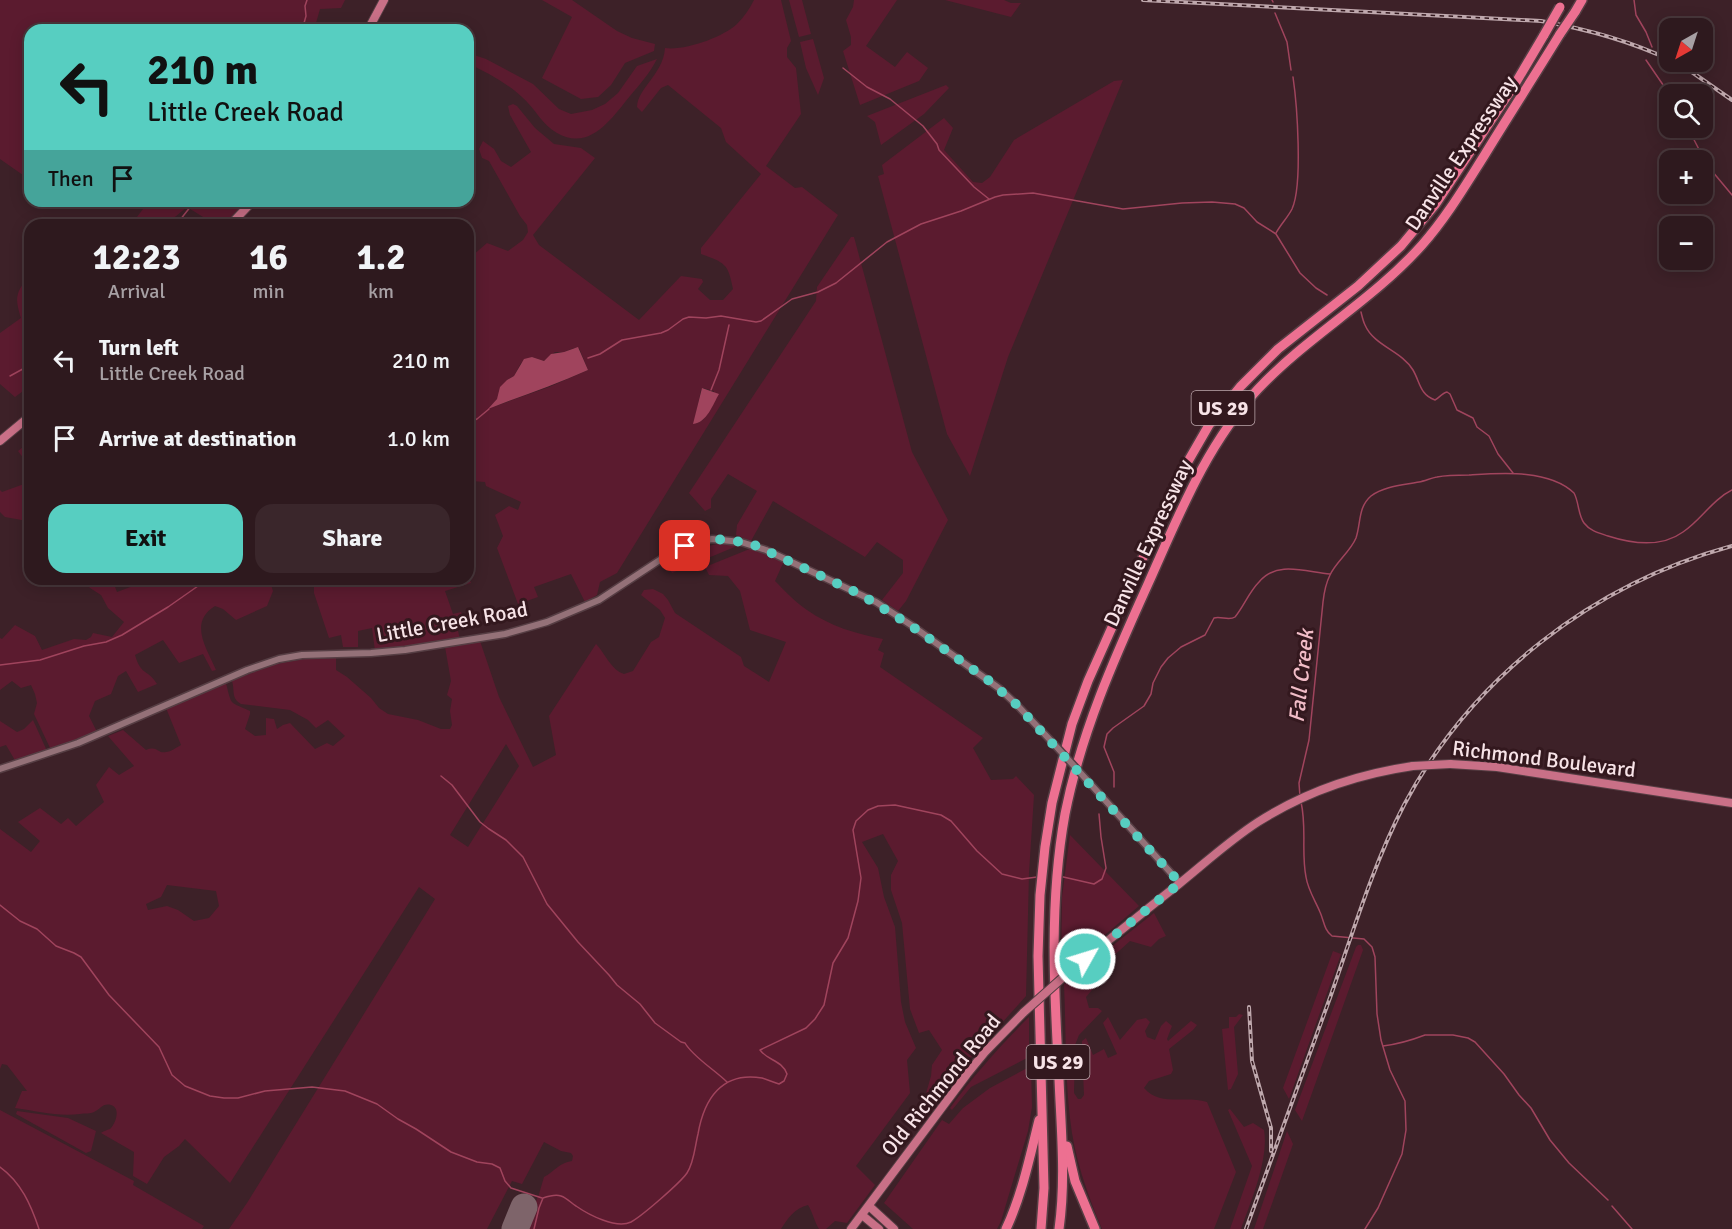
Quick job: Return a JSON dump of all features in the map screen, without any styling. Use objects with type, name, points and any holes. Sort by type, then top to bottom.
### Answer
[{"type":"highway","name":"Danville Expressway","points":[[1059,1229],[1063,1178],[1053,956],[1055,895],[1062,832],[1080,752],[1127,629],[1187,495],[1206,460],[1243,407],[1295,354],[1388,279],[1426,240],[1454,203],[1582,0]]},
{"type":"highway","name":"Danville Expressway","points":[[1041,1229],[1044,1188],[1038,956],[1040,895],[1052,803],[1072,724],[1088,681],[1169,497],[1209,425],[1240,387],[1278,349],[1358,286],[1401,246],[1435,206],[1515,84],[1563,3]]},
{"type":"highway","points":[[1006,1229],[1026,1170],[1042,1103]]},
{"type":"highway","points":[[1060,1108],[1075,1181],[1095,1229]]},
{"type":"main road","points":[[371,24],[384,0]]},
{"type":"main road","points":[[236,219],[247,207]]},
{"type":"main road","points":[[0,441],[24,421]]},
{"type":"main road","name":"Richmond Boulevard","points":[[1180,883],[1233,840],[1277,810],[1328,786],[1413,766],[1450,764],[1497,767],[1732,803]]},
{"type":"main road","name":"Old Richmond Road","points":[[851,1229],[967,1074],[1024,1012],[1068,973],[1180,883]]},
{"type":"main road","points":[[868,1206],[894,1229]]},
{"type":"main road","points":[[862,1215],[879,1229]]},
{"type":"street","name":"Little Creek Road","points":[[0,769],[78,743],[247,670],[279,659],[302,655],[405,650],[496,636],[547,622],[599,600],[675,550],[691,543],[712,539],[741,542],[766,550],[850,589],[882,606],[920,631],[1000,689],[1053,743],[1180,883]]},
{"type":"shaded area","points":[[0,0],[345,0],[341,8],[320,9],[316,24],[24,24],[24,176],[0,159]]},
{"type":"shaded area","points":[[542,0],[572,0],[617,31],[655,44],[654,51],[625,63],[611,85],[598,97],[581,99],[542,78],[572,17]]},
{"type":"shaded area","points":[[754,0],[781,0],[791,41],[787,48],[787,57],[796,68],[801,114],[766,166],[795,188],[802,187],[838,215],[617,573],[600,582],[597,595],[585,602],[571,574],[534,587],[538,597],[518,604],[497,548],[503,536],[495,515],[509,506],[518,510],[521,502],[486,486],[485,482],[474,481],[474,254],[487,243],[508,251],[523,240],[528,232],[527,225],[489,161],[482,158],[479,149],[483,141],[494,149],[501,161],[511,167],[531,152],[510,115],[508,106],[513,104],[535,128],[554,144],[581,148],[595,158],[533,235],[539,245],[639,320],[681,276],[702,279],[703,282],[698,289],[710,300],[723,300],[733,289],[727,269],[720,262],[701,254],[701,248],[761,174],[726,142],[721,128],[668,85],[661,88],[642,112],[637,107],[638,100],[660,66],[665,48],[693,45],[723,34],[737,24]],"holes":[[[579,348],[588,370],[490,408],[507,380],[514,376],[521,363],[532,357],[544,361],[555,352]],[[703,388],[714,391],[706,416],[703,420],[694,423],[701,390]]]},
{"type":"shaded area","points":[[789,0],[802,0],[811,34],[799,37]]},
{"type":"shaded area","points":[[854,0],[897,0],[866,46],[895,67],[907,52],[928,68],[919,81],[860,105],[843,51],[851,45],[846,20]]},
{"type":"shaded area","points":[[945,0],[1004,0],[1021,3],[1011,17]]},
{"type":"shaded area","points":[[813,39],[824,78],[818,95],[806,68],[800,42]]},
{"type":"shaded area","points":[[474,55],[533,84],[559,109],[571,114],[592,110],[605,104],[618,93],[637,66],[657,59],[616,114],[599,130],[580,138],[569,138],[552,130],[527,101],[496,78],[474,66]]},
{"type":"shaded area","points":[[1123,80],[1008,357],[970,476],[947,434],[878,176],[884,174],[882,165],[944,118],[953,128],[944,150],[973,182],[982,183],[990,177],[1014,140],[1114,81]]},
{"type":"shaded area","points":[[946,85],[949,88],[924,114],[881,145],[875,122],[867,116]]},
{"type":"shaded area","points":[[144,207],[187,207],[172,219],[136,219]]},
{"type":"shaded area","points":[[187,207],[245,207],[234,219],[206,219]]},
{"type":"shaded area","points":[[851,237],[854,237],[912,452],[948,520],[906,601],[898,611],[882,600],[903,573],[903,560],[877,542],[865,557],[773,501],[751,541],[736,535],[737,525],[757,491],[728,474],[711,499],[711,508],[705,511],[689,493],[816,301],[817,287]]},
{"type":"shaded area","points":[[24,283],[24,390],[15,397],[0,384],[0,333],[21,318],[18,296]]},
{"type":"shaded area","points":[[578,347],[588,370],[488,409],[497,399],[500,387],[514,376],[524,359],[532,357],[544,361],[551,354]]},
{"type":"shaded area","points":[[702,388],[719,394],[706,417],[693,424]]},
{"type":"shaded area","points":[[24,446],[24,459],[18,451]]},
{"type":"shaded area","points":[[24,484],[24,520],[5,517],[0,512],[0,490],[2,492]]},
{"type":"shaded area","points":[[721,543],[737,546],[672,573],[666,562],[692,550]]},
{"type":"shaded area","points":[[752,548],[784,561],[775,581],[798,604],[834,625],[883,639],[878,650],[884,653],[880,667],[983,738],[973,748],[991,780],[1013,779],[1016,776],[1034,795],[1029,873],[1026,996],[965,1064],[930,1114],[923,1104],[932,1065],[942,1050],[929,1030],[919,1033],[910,1009],[902,923],[891,890],[891,875],[898,861],[883,834],[862,842],[878,868],[884,897],[895,927],[901,1002],[905,1022],[916,1048],[907,1060],[910,1093],[856,1166],[875,1185],[847,1223],[835,1221],[826,1229],[819,1229],[808,1205],[803,1206],[789,1217],[781,1229],[525,1229],[544,1177],[560,1165],[572,1161],[571,1153],[561,1151],[544,1142],[522,1184],[512,1181],[487,1229],[229,1229],[435,899],[419,887],[230,1183],[185,1139],[164,1157],[147,1184],[133,1176],[134,1152],[101,1133],[110,1129],[116,1120],[116,1109],[111,1105],[91,1113],[72,1115],[15,1108],[22,1091],[27,1091],[7,1065],[2,1064],[0,1069],[0,829],[31,852],[40,841],[18,822],[40,808],[61,824],[68,818],[76,826],[104,802],[96,785],[109,767],[119,775],[134,766],[108,736],[123,730],[146,750],[153,748],[168,752],[181,745],[166,708],[226,683],[232,702],[250,711],[245,729],[255,736],[266,735],[266,718],[274,719],[277,729],[290,723],[315,749],[327,743],[333,746],[345,736],[328,720],[316,728],[308,720],[290,710],[241,704],[235,697],[232,681],[270,665],[305,659],[336,658],[336,670],[388,714],[418,720],[441,729],[450,729],[452,699],[447,695],[451,681],[445,647],[480,641],[499,697],[533,767],[556,755],[549,716],[596,644],[612,665],[624,674],[633,671],[651,642],[659,637],[665,618],[660,610],[641,595],[644,590],[653,589],[663,594],[675,613],[741,657],[744,666],[769,682],[786,642],[750,630],[740,591],[728,576],[709,575],[705,567]],"holes":[[[506,744],[519,766],[468,847],[450,835]],[[167,885],[216,891],[219,906],[209,918],[194,921],[178,910],[167,906],[148,910],[146,904],[161,897]]]},
{"type":"shaded area","points":[[87,585],[114,585],[117,592],[136,585],[271,585],[273,591],[267,606],[236,620],[223,609],[215,606],[207,613],[202,620],[202,636],[216,670],[212,671],[203,654],[179,663],[163,640],[135,655],[142,669],[157,684],[138,692],[126,671],[118,676],[111,694],[95,701],[89,716],[97,732],[51,750],[34,714],[37,703],[31,685],[21,688],[12,681],[0,690],[0,638],[2,639],[15,625],[35,636],[42,650],[74,639],[86,640],[93,633],[112,637],[124,622],[108,608],[101,595]]},
{"type":"shaded area","points":[[317,585],[464,585],[445,591],[453,614],[461,612],[465,620],[456,623],[460,639],[375,651],[372,628],[358,631],[358,647],[343,647],[341,635],[329,638],[314,587]]},
{"type":"shaded area","points":[[33,720],[47,751],[16,762],[6,745],[0,747],[0,721],[17,732]]},
{"type":"shaded area","points":[[1070,835],[1139,906],[1061,972],[1062,897]]},
{"type":"shaded area","points":[[1154,913],[1166,936],[1151,947],[1130,941],[1100,968],[1103,977],[1086,997],[1089,1008],[1098,1008],[1102,1011],[1079,1035],[1075,1045],[1074,1093],[1078,1099],[1084,1095],[1082,1041],[1086,1038],[1093,1055],[1104,1049],[1108,1058],[1117,1054],[1103,1023],[1108,1017],[1120,1040],[1137,1020],[1146,1018],[1150,1022],[1145,1031],[1147,1037],[1155,1040],[1161,1026],[1166,1021],[1172,1026],[1168,1041],[1191,1021],[1197,1025],[1169,1049],[1173,1070],[1171,1074],[1149,1081],[1144,1088],[1150,1094],[1165,1099],[1207,1102],[1236,1172],[1214,1229],[1102,1229],[1086,1188],[1075,1147],[1067,1085],[1064,984]]},
{"type":"shaded area","points":[[1358,945],[1361,945],[1363,950],[1302,1121],[1295,1110]]},
{"type":"shaded area","points":[[1333,951],[1341,954],[1289,1099],[1283,1088]]},
{"type":"shaded area","points":[[1239,1014],[1243,1015],[1234,1027],[1238,1074],[1231,1089],[1228,1090],[1222,1029],[1229,1028],[1229,1017],[1236,1017]]},
{"type":"shaded area","points":[[1029,1017],[1029,1057],[971,1087],[952,1110],[950,1108],[978,1072]]},
{"type":"shaded area","points":[[1031,1066],[1032,1107],[1028,1131],[997,1229],[913,1229],[884,1203],[942,1120],[949,1124],[963,1108],[990,1088]]},
{"type":"shaded area","points":[[1230,1109],[1244,1127],[1253,1123],[1264,1130],[1262,1167],[1241,1229],[1230,1229],[1252,1166],[1228,1110]]},
{"type":"shaded area","points":[[0,1110],[134,1181],[133,1185],[204,1226],[202,1229],[0,1229]]},
{"type":"shaded area","points":[[17,1111],[68,1118],[96,1131],[91,1151],[86,1153],[16,1114]]},
{"type":"shaded area","points":[[1287,1131],[1293,1144],[1263,1229],[1254,1229]]},
{"type":"waterway","points":[[304,24],[307,0]]},
{"type":"waterway","points":[[1634,0],[1636,15],[1652,47]]},
{"type":"waterway","points":[[1275,13],[1287,42],[1291,70]]},
{"type":"waterway","points":[[1646,60],[1662,84]]},
{"type":"waterway","points":[[843,68],[867,87],[890,99],[923,126],[939,150],[974,187],[989,199]]},
{"type":"waterway","points":[[1276,233],[1292,209],[1297,182],[1297,124],[1293,77]]},
{"type":"waterway","points":[[1693,138],[1707,165],[1732,195]]},
{"type":"waterway","points":[[588,358],[600,354],[622,340],[661,333],[689,317],[721,316],[761,321],[792,299],[818,292],[836,283],[887,242],[921,224],[1003,195],[1033,193],[1123,209],[1182,203],[1235,204],[1244,208],[1257,222],[1276,234],[1300,273],[1327,295]]},
{"type":"waterway","points":[[181,219],[190,207]]},
{"type":"waterway","points":[[1361,312],[1369,332],[1408,363],[1426,395],[1435,400],[1447,392],[1450,394],[1457,410],[1473,418],[1477,427],[1489,436],[1498,454],[1513,473]]},
{"type":"waterway","points":[[711,390],[719,370],[729,325]]},
{"type":"waterway","points":[[10,376],[24,368]]},
{"type":"waterway","points":[[474,420],[489,409]]},
{"type":"waterway","name":"Fall Creek","points":[[1300,797],[1299,783],[1309,740],[1325,588],[1333,570],[1356,538],[1362,510],[1371,496],[1388,488],[1435,477],[1510,473],[1538,476],[1564,485],[1574,493],[1582,520],[1592,530],[1617,539],[1647,543],[1666,540],[1683,532],[1718,499],[1732,490]]},
{"type":"waterway","points":[[1114,787],[1114,772],[1104,747],[1107,734],[1144,706],[1151,694],[1153,683],[1168,658],[1181,647],[1205,635],[1214,618],[1235,617],[1252,590],[1266,575],[1283,569],[1330,574]]},
{"type":"waterway","points":[[0,665],[40,660],[84,646],[106,642],[168,607],[199,585]]},
{"type":"waterway","points":[[441,776],[452,785],[480,822],[506,840],[523,857],[547,904],[617,985],[640,1004],[655,1023],[685,1043],[727,1082]]},
{"type":"waterway","name":"Fall Creek","points":[[1301,802],[1308,886],[1329,934],[1364,939],[1372,947],[1375,957],[1377,1014],[1381,1040],[1390,1070],[1405,1101],[1406,1130],[1402,1154],[1378,1208],[1365,1229]]},
{"type":"waterway","points":[[534,1229],[543,1198],[554,1195],[563,1197],[581,1210],[603,1220],[618,1224],[631,1222],[687,1173],[693,1159],[701,1121],[710,1099],[717,1090],[726,1083],[748,1077],[762,1078],[779,1084],[784,1081],[787,1074],[785,1069],[760,1050],[806,1028],[824,1005],[833,963],[848,938],[858,901],[861,878],[853,830],[856,821],[868,810],[878,806],[895,805],[941,815],[951,821],[977,851],[1002,874],[1022,879],[1037,877]]},
{"type":"waterway","points":[[1059,876],[1094,884],[1102,879],[1106,868],[1099,814]]},
{"type":"waterway","points":[[0,905],[20,921],[37,929],[56,946],[81,957],[109,995],[159,1047],[172,1075],[185,1086],[210,1096],[224,1098],[238,1098],[265,1091],[312,1087],[345,1091],[377,1104],[451,1152],[500,1168],[505,1181],[511,1188],[542,1198]]},
{"type":"waterway","points":[[1383,1046],[1425,1035],[1453,1035],[1475,1042],[1531,1108],[1550,1140],[1569,1163],[1608,1200]]},
{"type":"waterway","points":[[0,1167],[14,1180],[24,1195],[39,1229]]},
{"type":"waterway","points":[[1612,1206],[1632,1229]]},
{"type":"runway","points":[[515,1229],[524,1207]]},
{"type":"railway","points":[[1143,0],[1541,21],[1607,36],[1659,56]]},
{"type":"railway","points":[[1692,72],[1732,100]]},
{"type":"railway","points":[[1246,1229],[1373,875],[1404,805],[1432,759],[1464,716],[1501,677],[1541,642],[1585,611],[1632,584],[1681,563],[1732,546]]},
{"type":"railway","points":[[1249,1007],[1252,1061],[1271,1128],[1271,1151]]},
{"type":"route","points":[[685,546],[712,539],[752,544],[850,589],[888,609],[988,680],[1023,711],[1180,883],[1085,959]]}]
